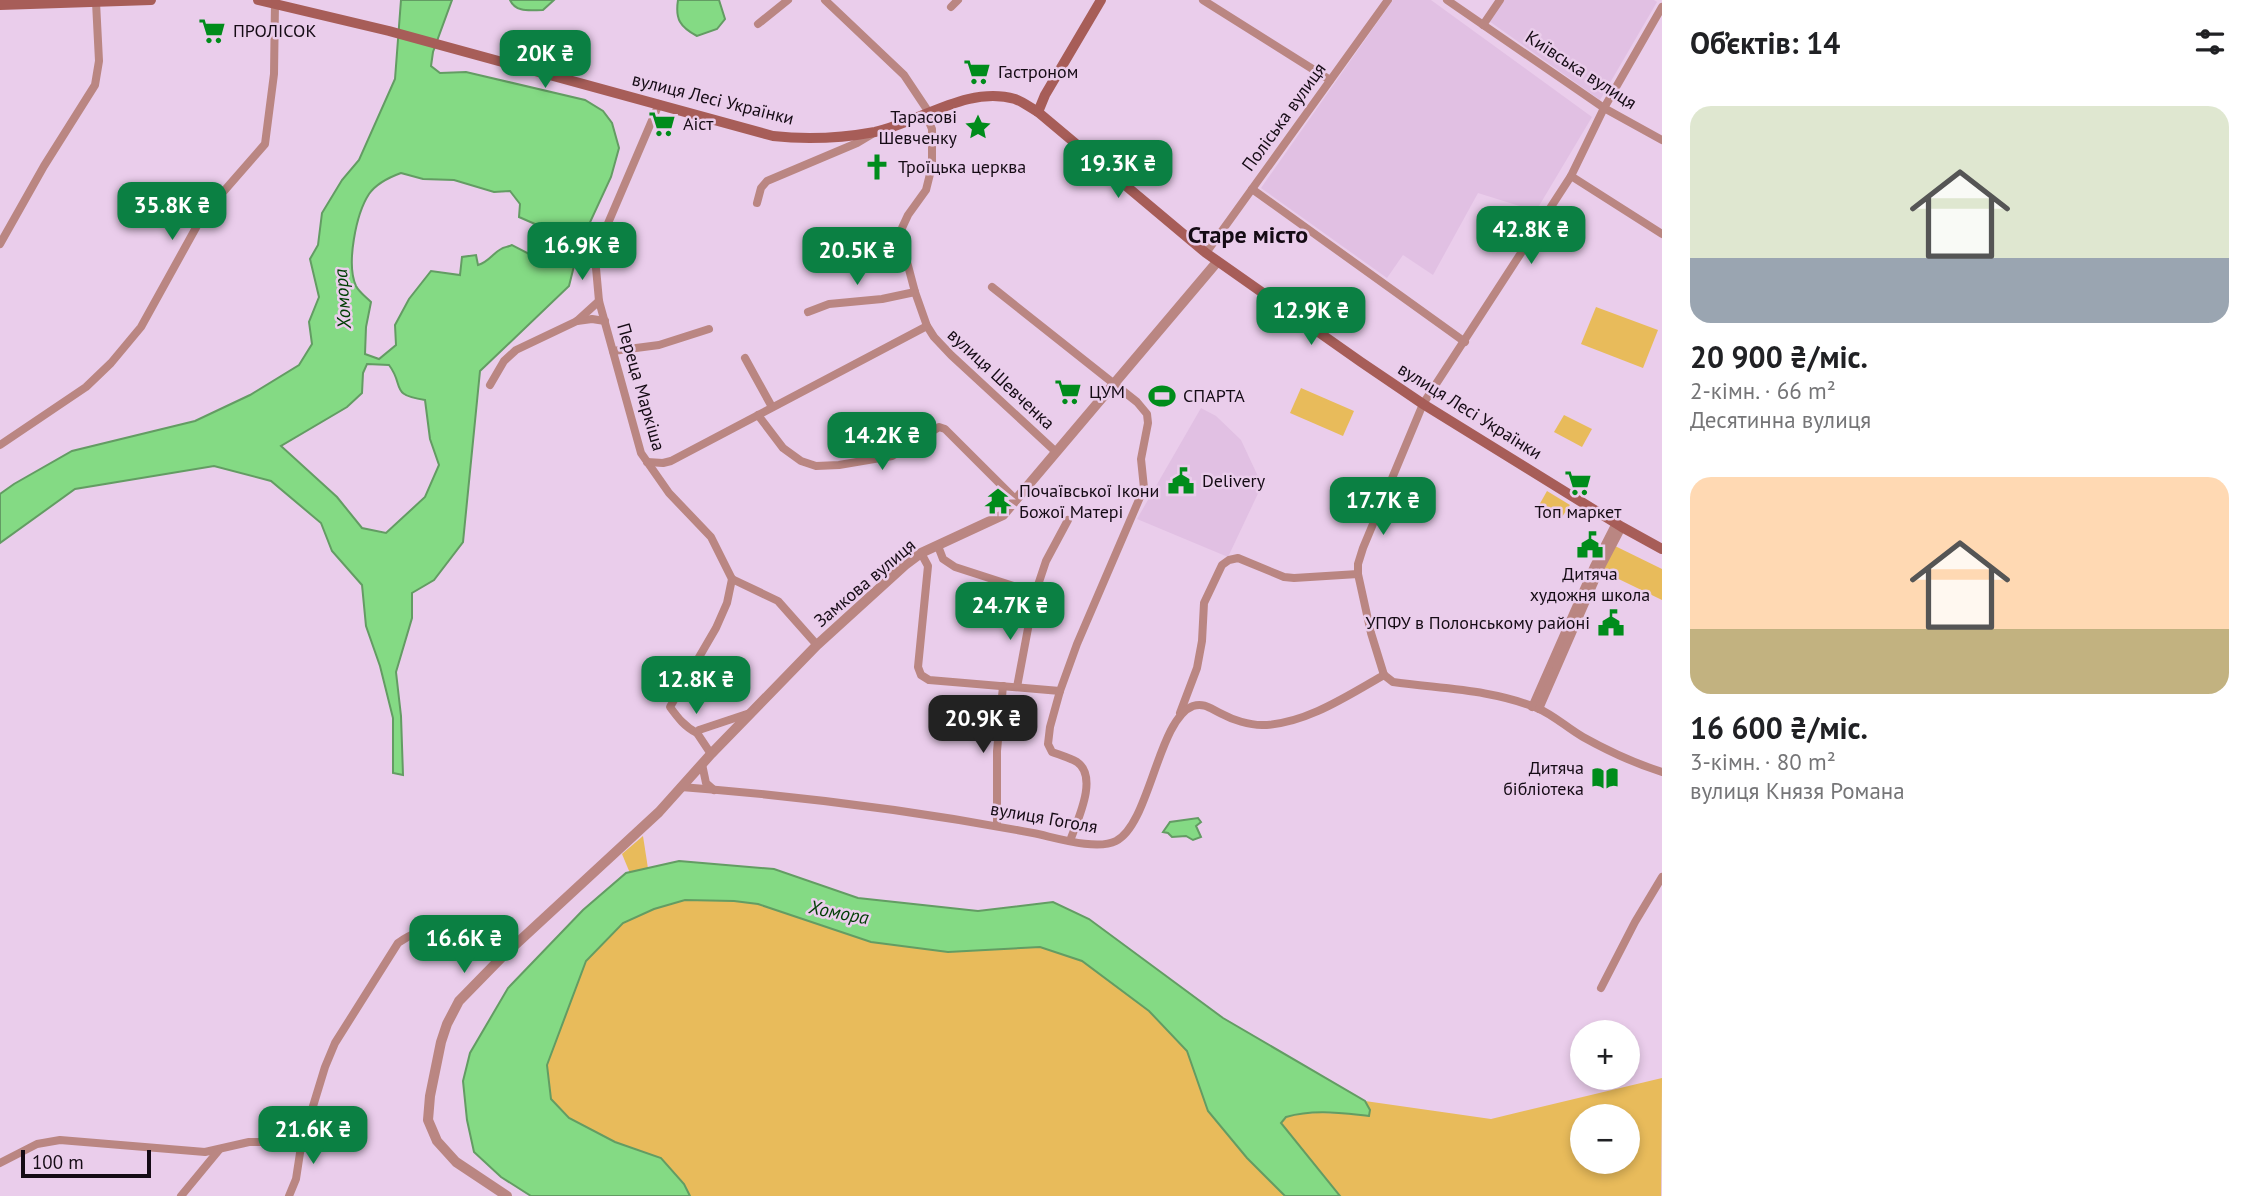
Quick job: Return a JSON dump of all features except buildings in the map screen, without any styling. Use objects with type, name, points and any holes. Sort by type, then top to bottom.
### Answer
[{"type":"main road","points":[[0,5],[151,0]]},
{"type":"main road","name":"вулиця Лесі Українки","points":[[258,0],[272,1],[439,45],[773,136],[800,139],[877,131],[971,99],[993,96],[1017,100],[1038,112],[1217,262],[1423,404],[1662,549]]},
{"type":"main road","points":[[1038,112],[1045,95],[1101,0]]},
{"type":"street","points":[[758,24],[788,0]]},
{"type":"street","points":[[825,0],[904,75],[928,114]]},
{"type":"street","points":[[951,7],[958,0]]},
{"type":"street","points":[[1203,0],[1331,80]]},
{"type":"street","name":"Поліська вулиця","points":[[1206,253],[1388,0]]},
{"type":"street","name":"Київська вулиця","points":[[1447,0],[1604,107],[1662,140]]},
{"type":"street","points":[[1483,25],[1500,0]]},
{"type":"street","points":[[0,445],[86,387],[111,363],[141,327],[203,215],[265,144],[274,74],[272,1]]},
{"type":"street","points":[[0,244],[44,166],[95,85],[99,61],[96,2]]},
{"type":"street","points":[[1662,8],[1604,107],[1572,176],[1423,404],[1358,564],[1371,634],[1384,675],[1393,682],[1467,689],[1502,696],[1535,708],[1582,737],[1635,763],[1662,772]]},
{"type":"street","name":"Переца Маркіша","points":[[659,104],[600,242],[596,268],[599,301],[641,453],[668,493],[711,537],[732,579]]},
{"type":"street","name":"вулиця Шевченка","points":[[928,114],[932,130],[932,166],[926,190],[902,228],[902,243],[927,326],[951,355],[1056,452]]},
{"type":"street","name":"вулиця Лесі Українки","points":[[757,203],[761,188],[767,181],[857,143],[877,131]]},
{"type":"street","points":[[1572,176],[1662,234]]},
{"type":"street","points":[[1252,189],[1465,342]]},
{"type":"street","name":"Замкова вулиця","points":[[507,1196],[456,1161],[437,1141],[428,1120],[441,1042],[459,1001],[502,957],[659,813],[711,754],[817,645],[905,565],[921,553],[1003,515],[1217,262]]},
{"type":"street","points":[[992,287],[1137,402],[1147,414],[1148,423],[1141,459],[1144,488],[1077,644],[1050,727],[1048,744],[1052,752],[1077,762],[1084,769],[1087,778],[1083,802],[1070,841]]},
{"type":"street","points":[[808,312],[829,304],[882,299],[915,292]]},
{"type":"street","points":[[578,321],[599,301]]},
{"type":"street","points":[[490,385],[504,361],[516,350],[578,321],[605,321]]},
{"type":"street","name":"вулиця Шевченка","points":[[646,463],[667,462],[927,326]]},
{"type":"street","points":[[613,351],[659,345],[709,329]]},
{"type":"street","points":[[745,358],[772,407]]},
{"type":"street","points":[[758,415],[783,448],[801,461],[816,466],[892,456],[939,427],[945,429],[1016,500]]},
{"type":"street","points":[[657,477],[667,462]]},
{"type":"street","points":[[1017,687],[1038,585],[1046,561],[1068,520]]},
{"type":"street","points":[[1535,708],[1594,566],[1619,525]]},
{"type":"street","points":[[938,546],[943,559],[955,567],[1023,589],[1032,589],[1038,585]]},
{"type":"street","points":[[921,553],[928,566],[918,667],[921,675],[929,680],[1060,691]]},
{"type":"street","name":"вулиця Гоголя","points":[[681,787],[759,793],[997,826],[1070,841],[1100,845],[1112,843],[1134,823],[1179,716],[1196,668],[1202,641],[1204,603],[1222,565],[1238,558],[1284,577],[1358,574]]},
{"type":"street","points":[[928,566],[943,559]]},
{"type":"street","points":[[711,754],[697,733],[683,723],[670,706],[716,628],[727,603],[732,579],[778,601],[817,645]]},
{"type":"street","points":[[1023,589],[1032,599],[1032,607]]},
{"type":"street","points":[[1190,687],[1195,698],[1223,715],[1262,725],[1294,719],[1334,703],[1384,675]]},
{"type":"street","points":[[997,826],[997,751],[1003,686]]},
{"type":"street","points":[[1179,716],[1190,707],[1205,705]]},
{"type":"street","points":[[697,733],[699,730],[753,712]]},
{"type":"street","points":[[702,764],[706,783],[714,790]]},
{"type":"street","points":[[1601,988],[1662,877]]},
{"type":"street","points":[[282,1142],[297,1136],[304,1126],[316,1101],[335,1043],[398,943],[425,929],[456,929],[478,939],[502,957]]},
{"type":"street","points":[[289,1196],[296,1179],[304,1126]]},
{"type":"street","points":[[0,1163],[37,1144],[60,1140],[208,1155],[249,1142],[282,1142],[298,1146],[300,1154]]},
{"type":"street","points":[[181,1196],[208,1155]]},
{"type":"shaded area","points":[[1393,0],[1431,0],[1592,117],[1536,211],[1478,193],[1433,275],[1403,255],[1387,278],[1261,188]]},
{"type":"shaded area","points":[[1504,0],[1657,2],[1600,100],[1489,21]]},
{"type":"shaded area","points":[[1596,307],[1658,330],[1643,368],[1581,344]]},
{"type":"shaded area","points":[[1301,388],[1354,411],[1343,436],[1290,413]]},
{"type":"shaded area","points":[[1201,408],[1216,416],[1241,440],[1262,485],[1228,557],[1137,519]]},
{"type":"shaded area","points":[[1564,415],[1592,429],[1582,447],[1554,432]]},
{"type":"shaded area","points":[[1547,491],[1570,505],[1560,520],[1538,507]]},
{"type":"shaded area","points":[[1613,545],[1662,569],[1662,600],[1600,570]]},
{"type":"shaded area","points":[[643,836],[649,875],[632,878],[622,854]]},
{"type":"shaded area","points":[[684,900],[758,904],[871,942],[948,952],[1040,947],[1082,961],[1149,1011],[1187,1051],[1208,1111],[1247,1158],[1285,1196],[690,1196],[684,1184],[661,1158],[615,1142],[569,1118],[551,1099],[547,1065],[586,961],[623,923],[654,909]]},
{"type":"shaded area","points":[[1662,1078],[1661,1196],[1340,1196],[1281,1123],[1286,1117],[1297,1114],[1370,1110],[1365,1101],[1491,1119],[1612,1090],[1640,1090],[1640,1083]]},
{"type":"water","name":"Хомора","points":[[401,0],[452,0],[433,52],[431,66],[440,73],[466,72],[585,100],[603,111],[612,123],[619,148],[611,177],[579,246],[569,286],[480,371],[463,542],[434,580],[412,593],[412,618],[396,672],[403,775],[393,773],[393,718],[380,666],[366,626],[362,585],[332,551],[321,523],[271,481],[214,466],[75,489],[0,543],[0,494],[14,484],[72,451],[195,421],[250,395],[299,365],[312,344],[309,322],[319,297],[310,259],[318,245],[322,213],[342,180],[359,160],[395,79]],"holes":[[[401,173],[423,179],[454,180],[494,192],[510,191],[520,204],[519,217],[542,227],[545,233],[529,254],[512,245],[501,249],[478,265],[476,255],[462,257],[460,275],[431,271],[409,299],[395,325],[396,345],[379,359],[365,354],[366,327],[371,302],[356,286],[352,252],[360,214],[369,194],[384,181]],[[367,364],[389,365],[402,392],[425,400],[430,439],[439,465],[425,497],[386,533],[362,528],[337,497],[281,446],[347,407],[362,393],[363,373]]]},
{"type":"water","points":[[510,0],[554,0],[543,10],[524,10],[516,7]]},
{"type":"water","points":[[678,0],[719,0],[725,19],[717,29],[697,36],[680,22]]},
{"type":"water","points":[[1198,818],[1201,822],[1196,826],[1201,837],[1193,840],[1186,836],[1172,837],[1163,832],[1170,822]]},
{"type":"water","name":"Хомора","points":[[679,861],[774,869],[858,898],[978,911],[1053,902],[1089,919],[1223,1018],[1365,1101],[1370,1110],[1369,1116],[1307,1113],[1286,1117],[1281,1123],[1340,1196],[1285,1196],[1247,1158],[1208,1111],[1187,1051],[1149,1011],[1082,961],[1040,947],[948,952],[871,942],[758,904],[685,900],[654,909],[623,923],[586,961],[547,1065],[551,1099],[569,1118],[615,1142],[661,1158],[684,1184],[690,1196],[531,1196],[501,1177],[474,1152],[463,1081],[470,1053],[508,988],[583,910],[626,873]]},
{"type":"place","name":"ПРОЛІСОК","points":[[212,31]]},
{"type":"place","name":"Гастроном","points":[[977,72]]},
{"type":"place","name":"Аіст","points":[[662,124]]},
{"type":"place","name":"Тарасові Шевченку","points":[[978,127]]},
{"type":"place","name":"Троїцька церква","points":[[877,167]]},
{"type":"place","name":"ЦУМ","points":[[1068,392]]},
{"type":"place","name":"СПАРТА","points":[[1162,396]]},
{"type":"place","name":"Delivery","points":[[1181,481]]},
{"type":"place","name":"Топ маркет","points":[[1578,483]]},
{"type":"place","name":"Почаївської Ікони Божої Матері","points":[[998,501]]},
{"type":"place","name":"Дитяча художня школа","points":[[1590,545]]},
{"type":"place","name":"УПФУ в Полонському районі","points":[[1611,623]]},
{"type":"place","name":"Дитяча бібліотека","points":[[1605,778]]},
{"type":"district","name":"Старе місто","points":[[1248,235]]}]
